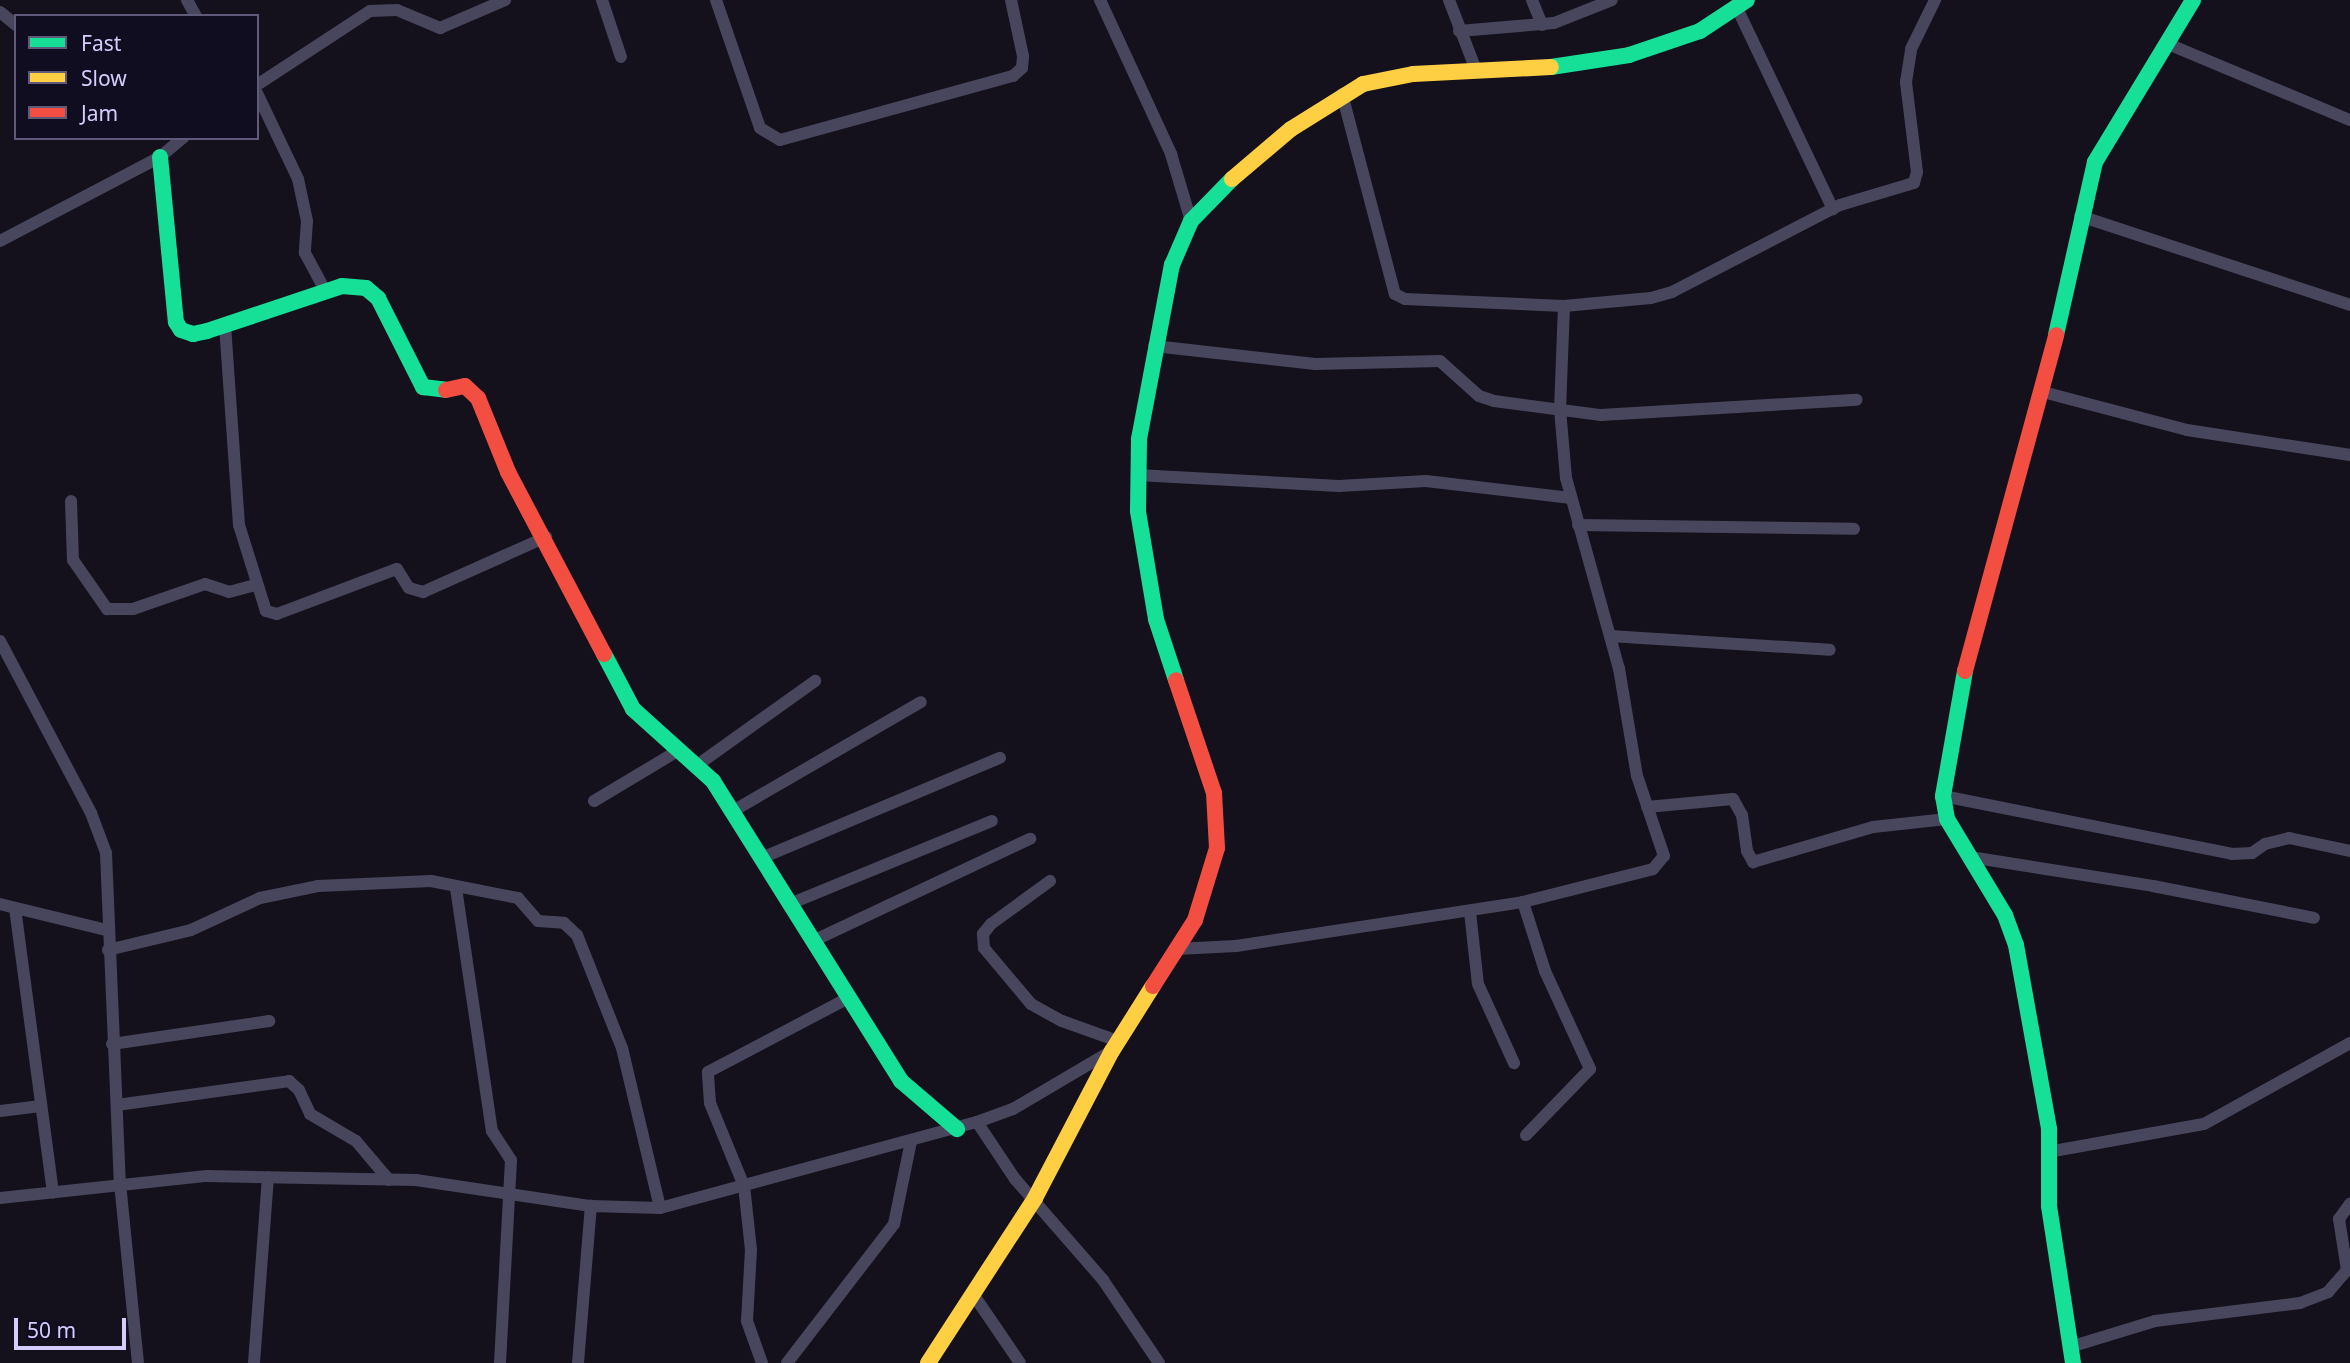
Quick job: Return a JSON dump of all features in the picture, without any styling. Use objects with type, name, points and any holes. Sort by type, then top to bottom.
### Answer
[{"type":"main road","points":[[2072,1355],[2049,1206],[2049,1129],[2016,945],[2005,915],[1947,819],[1943,796],[1976,619],[2043,392],[2080,216],[2095,162],[2193,0]]},
{"type":"main road","points":[[928,1363],[1035,1198],[1115,1046],[1177,949],[1206,897],[1217,848],[1218,820],[1214,793],[1156,619],[1142,548],[1137,475],[1154,346],[1172,265],[1191,220],[1262,152],[1342,94],[1385,77],[1555,67],[1629,55],[1700,31],[1742,4]]},
{"type":"main road","points":[[169,145],[176,322],[193,334],[354,285],[366,288],[378,298],[423,387],[430,391],[465,386],[472,390],[508,472],[546,537],[634,709],[699,764],[764,857],[901,1081],[957,1129]]},
{"type":"street","points":[[259,84],[370,11],[397,10],[440,28],[505,0]]},
{"type":"street","points":[[602,0],[621,57]]},
{"type":"street","points":[[716,0],[760,128],[780,140],[1013,76],[1022,68],[1023,57],[1011,0]]},
{"type":"street","points":[[1100,0],[1167,143],[1191,220]]},
{"type":"street","points":[[1449,0],[1476,70]]},
{"type":"street","points":[[1532,0],[1542,25]]},
{"type":"street","points":[[1459,31],[1542,25],[1588,13],[1612,0]]},
{"type":"street","points":[[1342,94],[1395,294],[1405,299],[1564,306],[1672,292],[1833,209],[1914,183],[1917,172],[1906,82],[1911,50],[1935,0]]},
{"type":"street","points":[[1742,4],[1833,209]]},
{"type":"street","points":[[2168,44],[2350,120]]},
{"type":"street","points":[[259,97],[298,179],[307,221],[305,253],[326,292]]},
{"type":"street","points":[[0,241],[169,145]]},
{"type":"street","points":[[2080,216],[2350,305]]},
{"type":"street","points":[[1177,949],[1236,947],[1469,912],[1522,902],[1661,864],[1663,848],[1647,807],[1610,636],[1571,498],[1560,410],[1564,306]]},
{"type":"street","points":[[225,325],[236,502],[262,607],[277,614],[397,569],[409,588],[423,592],[546,537]]},
{"type":"street","points":[[1154,346],[1315,364],[1440,361],[1479,396],[1560,410],[1625,414],[1857,400]]},
{"type":"street","points":[[2043,392],[2187,430],[2350,454]]},
{"type":"street","points":[[1137,475],[1339,486],[1416,480],[1571,498]]},
{"type":"street","points":[[71,500],[73,560],[107,609],[132,609],[196,585],[214,585],[229,592],[255,585]]},
{"type":"street","points":[[1578,525],[1854,529]]},
{"type":"street","points":[[1610,636],[1830,650]]},
{"type":"street","points":[[0,641],[91,813],[106,853],[107,930],[120,1183],[138,1363]]},
{"type":"street","points":[[699,764],[815,681]]},
{"type":"street","points":[[733,811],[921,702]]},
{"type":"street","points":[[594,801],[681,748]]},
{"type":"street","points":[[764,857],[1000,758]]},
{"type":"street","points":[[1943,796],[2232,854],[2252,853],[2265,844],[2289,838],[2350,851]]},
{"type":"street","points":[[1647,807],[1733,799],[1742,814],[1747,851],[1753,862],[1873,827],[1947,819]]},
{"type":"street","points":[[792,903],[992,821]]},
{"type":"street","points":[[815,940],[1030,839]]},
{"type":"street","points":[[1970,857],[2153,886],[2314,918]]},
{"type":"street","points":[[108,950],[191,930],[277,893],[415,881],[510,895],[538,921],[564,923],[577,935],[622,1048],[660,1208]]},
{"type":"street","points":[[1050,881],[991,924],[983,934],[984,947],[1031,1003],[1115,1046]]},
{"type":"street","points":[[456,888],[492,1131],[511,1160],[499,1363]]},
{"type":"street","points":[[1522,902],[1545,971],[1590,1069],[1526,1135]]},
{"type":"street","points":[[0,904],[107,930]]},
{"type":"street","points":[[15,908],[53,1192]]},
{"type":"street","points":[[1469,912],[1478,984],[1514,1063]]},
{"type":"street","points":[[762,1363],[747,1321],[751,1250],[744,1186],[710,1103],[708,1072],[850,998]]},
{"type":"street","points":[[112,1044],[269,1021]]},
{"type":"street","points":[[2048,1152],[2204,1124],[2350,1042]]},
{"type":"street","points":[[0,1198],[120,1183],[207,1177],[389,1180],[511,1193],[591,1206],[660,1208],[977,1122],[1013,1109],[1115,1046]]},
{"type":"street","points":[[117,1105],[289,1081],[299,1090],[310,1114],[356,1141],[389,1180]]},
{"type":"street","points":[[0,1111],[41,1106]]},
{"type":"street","points":[[977,1122],[1015,1179],[1035,1198],[1102,1280],[1160,1363]]},
{"type":"street","points":[[787,1363],[894,1224],[911,1141]]},
{"type":"street","points":[[254,1363],[268,1178]]},
{"type":"street","points":[[2072,1355],[2155,1321],[2300,1303],[2328,1293],[2347,1270],[2339,1219],[2350,1204]]},
{"type":"street","points":[[578,1363],[591,1206]]},
{"type":"street","points":[[973,1294],[1020,1363]]},
{"type":"traffic: fast","points":[[1551,67],[1629,55],[1700,31],[1747,0]]},
{"type":"traffic: fast","points":[[2056,335],[2095,162],[2193,0]]},
{"type":"traffic: fast","points":[[160,157],[176,322],[181,330],[193,334],[207,331],[342,286],[366,288],[378,298],[423,387],[446,390]]},
{"type":"traffic: fast","points":[[1176,680],[1156,619],[1138,511],[1139,439],[1172,265],[1191,221],[1232,179]]},
{"type":"traffic: fast","points":[[604,654],[633,709],[713,781],[901,1081],[957,1129]]},
{"type":"traffic: fast","points":[[1965,671],[1943,796],[1947,819],[2005,915],[2016,945],[2049,1129],[2049,1206],[2073,1363]]},
{"type":"traffic: slow","points":[[1232,179],[1291,129],[1363,84],[1413,74],[1551,67]]},
{"type":"traffic: slow","points":[[928,1363],[1035,1198],[1112,1051],[1153,986]]},
{"type":"traffic: jam","points":[[1965,671],[2056,335]]},
{"type":"traffic: jam","points":[[446,390],[465,386],[478,398],[508,472],[604,654]]},
{"type":"traffic: jam","points":[[1153,986],[1195,920],[1217,848],[1214,793],[1176,680]]}]
